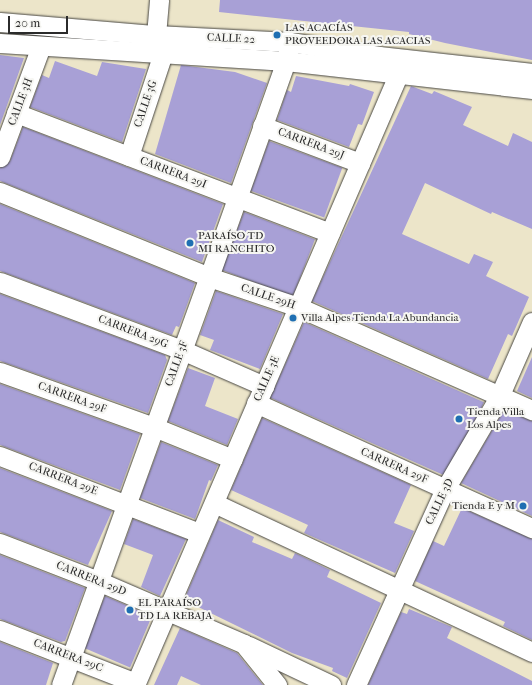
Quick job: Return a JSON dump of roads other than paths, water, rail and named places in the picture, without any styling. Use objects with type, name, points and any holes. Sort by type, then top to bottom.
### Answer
[{"type":"street","points":[[156,35],[159,0]]},
{"type":"street","name":"CALLE 22","points":[[0,22],[156,35],[290,42],[379,56],[532,73]]},
{"type":"street","name":"CALLE 3F","points":[[61,685],[286,61],[290,42]]},
{"type":"street","name":"CALLE 22","points":[[0,43],[286,61],[532,89]]},
{"type":"street","name":"CALLE 3H","points":[[0,157],[41,46]]},
{"type":"street","name":"CALLE 3G","points":[[129,156],[163,53]]},
{"type":"street","name":"CALLE 3E","points":[[135,684],[399,73]]},
{"type":"street","name":"CARRERA 29I","points":[[16,113],[330,233]]},
{"type":"street","name":"CARRERA 29J","points":[[262,126],[360,163]]},
{"type":"street","name":"CALLE 29H","points":[[0,192],[209,276],[298,307],[499,397],[532,410]]},
{"type":"street","name":"CARRERA 29G","points":[[0,282],[182,350],[264,386]]},
{"type":"street","name":"CALLE 3D","points":[[356,685],[445,488],[499,397],[532,322]]},
{"type":"street","name":"CARRERA 29F","points":[[0,372],[154,426],[232,459]]},
{"type":"street","name":"CARRERA 29F","points":[[256,403],[532,528]]},
{"type":"street","name":"CARRERA 29E","points":[[0,456],[126,503],[200,534]]},
{"type":"street","points":[[214,503],[400,588],[532,652]]},
{"type":"street","name":"CARRERA 29D","points":[[0,544],[98,581],[244,644],[277,685]]},
{"type":"street","name":"CARRERA 29C","points":[[0,630],[71,657],[135,684]]},
{"type":"street","points":[[244,644],[331,685]]},
{"type":"place","name":"LAS ACACÍAS PROVEEDORA LAS ACACIAS","points":[[277,35]]},
{"type":"place","name":"PARAÍSO TD MI RANCHITO","points":[[190,243]]},
{"type":"place","name":"Villa Alpes Tienda La Abundancia","points":[[293,318]]},
{"type":"place","name":"Tienda Villa Los Alpes","points":[[459,419]]},
{"type":"place","name":"Tienda E y M","points":[[523,506]]},
{"type":"place","name":"EL PARAÍSO TD LA REBAJA","points":[[130,610]]}]
